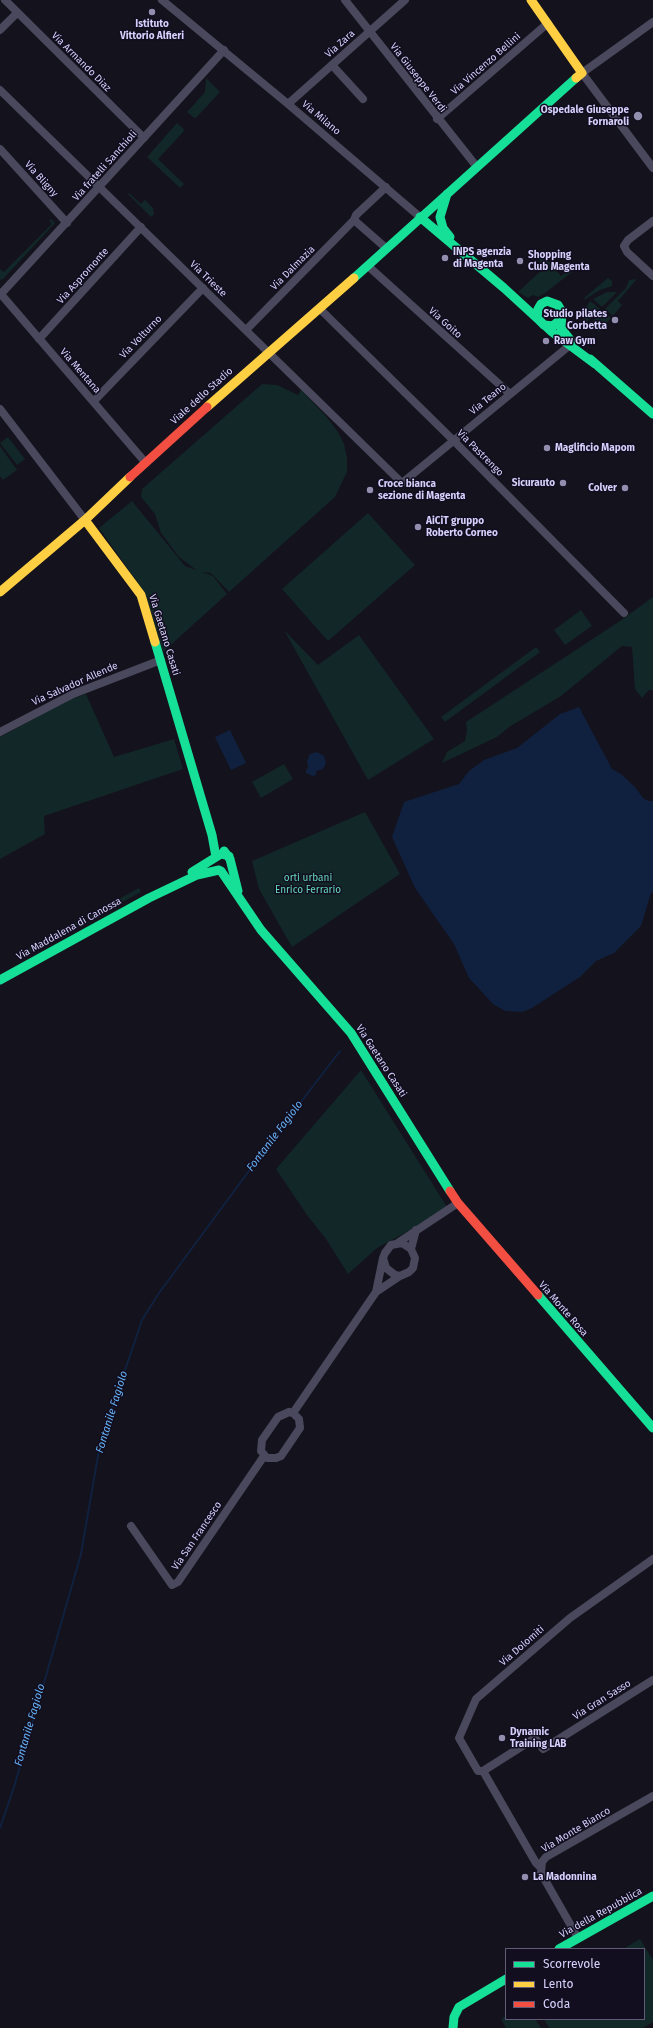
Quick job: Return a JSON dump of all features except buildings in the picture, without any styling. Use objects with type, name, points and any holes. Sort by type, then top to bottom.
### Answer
[{"type":"street","name":"Via Armando Diaz","points":[[5,0],[144,138]]},
{"type":"street","name":"Via Milano","points":[[162,0],[224,50],[386,187],[504,288],[541,323],[569,346],[595,364]]},
{"type":"street","name":"Via Giuseppe Verdi","points":[[345,0],[437,119],[477,167]]},
{"type":"street","name":"Via Zara","points":[[288,104],[405,0]]},
{"type":"street","points":[[531,0],[582,73],[653,168]]},
{"type":"street","points":[[0,30],[18,13]]},
{"type":"street","points":[[582,73],[653,22]]},
{"type":"street","name":"Via Vincenzo Bellini","points":[[437,119],[548,24]]},
{"type":"street","name":"Via fratelli Sanchioli","points":[[0,294],[67,223],[224,50]]},
{"type":"street","points":[[332,65],[363,98]]},
{"type":"street","name":"Viale dello Stadio","points":[[0,592],[85,520],[146,462],[269,352],[320,309],[420,217],[582,73]]},
{"type":"street","name":"Via Trieste","points":[[0,90],[402,483]]},
{"type":"street","name":"Via Bligny","points":[[0,149],[67,223]]},
{"type":"street","name":"Via Dalmazia","points":[[246,330],[354,220],[356,215],[386,187]]},
{"type":"street","name":"Via Milano","points":[[447,194],[440,217],[443,228],[463,254]]},
{"type":"street","points":[[354,220],[386,248]]},
{"type":"street","points":[[653,221],[626,242],[624,246],[627,252],[653,276]]},
{"type":"street","name":"Via Aspromonte","points":[[39,339],[141,227]]},
{"type":"street","name":"Via Goito","points":[[368,266],[510,394]]},
{"type":"street","name":"Via Volturno","points":[[94,401],[203,288]]},
{"type":"street","name":"Via Milano","points":[[504,288],[527,301],[536,304],[544,303]]},
{"type":"street","name":"Via Mentana","points":[[0,294],[146,462]]},
{"type":"street","points":[[552,302],[558,304],[562,311],[561,319],[552,326],[541,323],[537,313],[538,308],[544,303],[552,302]]},
{"type":"street","name":"Via Pastrengo","points":[[320,309],[453,440],[624,613]]},
{"type":"street","name":"Via Milano","points":[[561,319],[560,325],[565,335],[595,364],[653,414]]},
{"type":"street","name":"Via Teano","points":[[402,483],[569,346]]},
{"type":"street","name":"Via Gaetano Casati","points":[[0,409],[141,595],[212,835],[216,858],[215,865],[261,930],[283,958],[351,1033],[458,1203]]},
{"type":"street","name":"Via Salvador Allende","points":[[0,732],[73,694],[160,660]]},
{"type":"street","name":"Via Gaetano Casati","points":[[212,835],[230,860],[242,902]]},
{"type":"street","points":[[216,858],[221,854],[230,860],[227,870],[220,870]]},
{"type":"street","name":"Via Maddalena di Canossa","points":[[0,980],[149,898],[216,858]]},
{"type":"street","name":"Via Maddalena di Canossa","points":[[149,898],[197,875],[220,870]]},
{"type":"street","points":[[376,1292],[383,1258],[388,1248],[458,1203]]},
{"type":"street","name":"Via Monte Rosa","points":[[458,1203],[653,1428]]},
{"type":"street","points":[[411,1249],[416,1230]]},
{"type":"street","points":[[293,1413],[376,1292],[400,1276],[409,1272],[415,1264],[415,1258],[411,1249],[402,1244],[396,1244]]},
{"type":"street","points":[[383,1258],[386,1268],[390,1272],[400,1276]]},
{"type":"street","points":[[293,1413],[299,1419],[300,1428],[283,1452],[276,1458],[267,1458],[264,1456],[260,1447],[262,1440],[282,1414],[293,1413]]},
{"type":"street","name":"Via San Francesco","points":[[131,1526],[172,1585],[178,1582],[264,1456]]},
{"type":"street","name":"Via Dolomiti","points":[[483,1771],[478,1771],[459,1738],[476,1699],[570,1618],[653,1559]]},
{"type":"street","name":"Via Gran Sasso","points":[[483,1771],[534,1738],[543,1749],[653,1680]]},
{"type":"street","points":[[483,1771],[536,1863],[540,1867]]},
{"type":"street","name":"Via Monte Bianco","points":[[578,1938],[541,1873],[540,1867],[546,1858],[653,1796]]},
{"type":"street","name":"Via della Repubblica","points":[[561,1948],[653,1896]]},
{"type":"street","points":[[453,2028],[454,2017],[459,2007],[505,1980]]},
{"type":"green space","points":[[206,78],[220,92],[196,118],[187,112],[205,92]]},
{"type":"green space","points":[[177,123],[183,128],[184,131],[158,159],[184,184],[180,188],[147,157]]},
{"type":"green space","points":[[129,193],[141,204],[145,200],[153,208],[154,214],[151,217],[128,194]]},
{"type":"green space","points":[[51,219],[55,223],[3,279],[0,280],[0,269],[4,272],[52,224],[49,220]]},
{"type":"green space","points":[[541,252],[561,276],[570,269],[572,272],[545,293],[538,297],[533,295],[528,298],[518,292],[544,268],[536,255]]},
{"type":"green space","points":[[608,278],[612,281],[612,286],[600,290],[584,300],[585,297]]},
{"type":"green space","points":[[637,279],[618,301],[622,305],[613,316],[605,309],[626,288],[629,280]]},
{"type":"green space","points":[[607,292],[617,292],[602,307],[593,299]]},
{"type":"green space","points":[[590,301],[600,309],[585,324],[582,318],[583,312]]},
{"type":"green space","points":[[603,311],[611,318],[600,332],[588,326]]},
{"type":"green space","points":[[262,384],[277,385],[298,395],[301,390],[326,416],[338,432],[344,444],[347,458],[347,472],[335,497],[229,592],[211,573],[202,572],[213,576],[227,594],[163,652],[145,593],[99,528],[132,501],[185,566],[196,570],[179,557],[161,533],[155,514],[141,497],[142,489]]},
{"type":"green space","points":[[8,437],[25,459],[17,465],[0,443]]},
{"type":"green space","points":[[0,446],[17,470],[3,480],[0,476]]},
{"type":"green space","points":[[368,513],[415,565],[328,641],[282,589]]},
{"type":"green space","points":[[653,597],[653,690],[649,690],[642,698],[635,689],[632,647],[622,646],[561,696],[509,727],[497,737],[442,763],[447,752],[465,741],[467,731],[466,722],[620,621]]},
{"type":"green space","points":[[581,610],[592,626],[565,645],[554,630]]},
{"type":"green space","points":[[284,630],[318,665],[359,635],[434,739],[368,780]]},
{"type":"green space","points":[[536,647],[540,652],[445,722],[441,717]]},
{"type":"green space","points":[[86,694],[114,757],[174,739],[183,769],[44,816],[45,834],[0,859],[0,737],[68,700]]},
{"type":"green space","points":[[284,764],[293,779],[261,798],[252,782]]},
{"type":"green space","name":"orti urbani Enrico Ferrario","points":[[365,812],[400,874],[292,947],[259,889],[252,861]]},
{"type":"green space","points":[[139,888],[141,892],[91,919],[89,915]]},
{"type":"green space","points":[[80,920],[82,924],[23,957],[21,953]]},
{"type":"green space","points":[[361,1070],[447,1207],[412,1229],[377,1248],[348,1274],[326,1239],[307,1215],[276,1169]]},
{"type":"green space","points":[[640,1939],[653,1960],[653,2022],[643,2028],[549,2028],[545,2020],[645,2020],[645,1948],[625,1948]]},
{"type":"green space","points":[[505,2017],[505,2020],[536,2020],[541,2028],[506,2028],[501,2019]]},
{"type":"water","points":[[579,707],[612,769],[621,774],[635,787],[644,799],[653,801],[653,892],[651,893],[641,926],[614,953],[596,961],[580,977],[532,1008],[522,1012],[505,1011],[493,1004],[469,978],[454,944],[415,888],[392,837],[404,802],[459,784],[469,771],[484,760],[517,748],[560,714]]},
{"type":"water","points":[[230,730],[246,763],[231,770],[215,737]]},
{"type":"water","points":[[317,752],[324,756],[326,763],[323,769],[316,771],[316,775],[313,776],[306,773],[308,768],[307,761],[310,754]]},
{"type":"waterway","name":"Fontanile Fagiolo","points":[[0,1828],[14,1787],[81,1554],[100,1444],[142,1320],[159,1293],[271,1141],[340,1051]]},
{"type":"traffic: fast","points":[[354,278],[576,78]]},
{"type":"traffic: fast","points":[[447,194],[440,217],[443,228],[450,237]]},
{"type":"traffic: fast","points":[[420,217],[504,288],[552,332],[595,364]]},
{"type":"traffic: fast","points":[[561,319],[553,326],[544,325],[537,318],[538,309],[541,304],[547,301],[558,305],[562,312],[561,328],[572,342]]},
{"type":"traffic: fast","points":[[590,359],[653,414]]},
{"type":"traffic: fast","points":[[155,642],[212,835],[216,857]]},
{"type":"traffic: fast","points":[[224,851],[230,859],[238,891]]},
{"type":"traffic: fast","points":[[192,872],[221,854],[229,856]]},
{"type":"traffic: fast","points":[[0,980],[149,898],[197,875],[219,870]]},
{"type":"traffic: fast","points":[[221,871],[261,930],[351,1033],[450,1191]]},
{"type":"traffic: fast","points":[[538,1295],[653,1428]]},
{"type":"traffic: fast","points":[[561,1948],[653,1896]]},
{"type":"traffic: fast","points":[[453,2028],[454,2017],[459,2007],[505,1980]]},
{"type":"traffic: slow","points":[[531,0],[582,73],[576,78]]},
{"type":"traffic: slow","points":[[207,407],[354,278]]},
{"type":"traffic: slow","points":[[0,592],[85,520],[130,477]]},
{"type":"traffic: slow","points":[[85,520],[141,595],[155,642]]},
{"type":"traffic: jam","points":[[130,477],[207,407]]},
{"type":"traffic: jam","points":[[450,1191],[458,1203],[538,1295]]},
{"type":"place","name":"Istituto Vittorio Alfieri","points":[[152,12]]},
{"type":"place","name":"Ospedale Giuseppe Fornaroli","points":[[638,116]]},
{"type":"place","name":"INPS agenzia di Magenta","points":[[445,258]]},
{"type":"place","name":"Shopping Club Magenta","points":[[520,261]]},
{"type":"place","name":"Studio pilates Corbetta","points":[[615,320]]},
{"type":"place","name":"Raw Gym","points":[[546,341]]},
{"type":"place","name":"Maglificio Mapom","points":[[547,448]]},
{"type":"place","name":"Sicurauto","points":[[563,483]]},
{"type":"place","name":"Colver","points":[[625,488]]},
{"type":"place","name":"Croce bianca sezione di Magenta","points":[[370,490]]},
{"type":"place","name":"AiCiT gruppo Roberto Corneo","points":[[418,527]]},
{"type":"place","name":"Dynamic Training LAB","points":[[502,1738]]},
{"type":"place","name":"La Madonnina","points":[[525,1877]]}]
